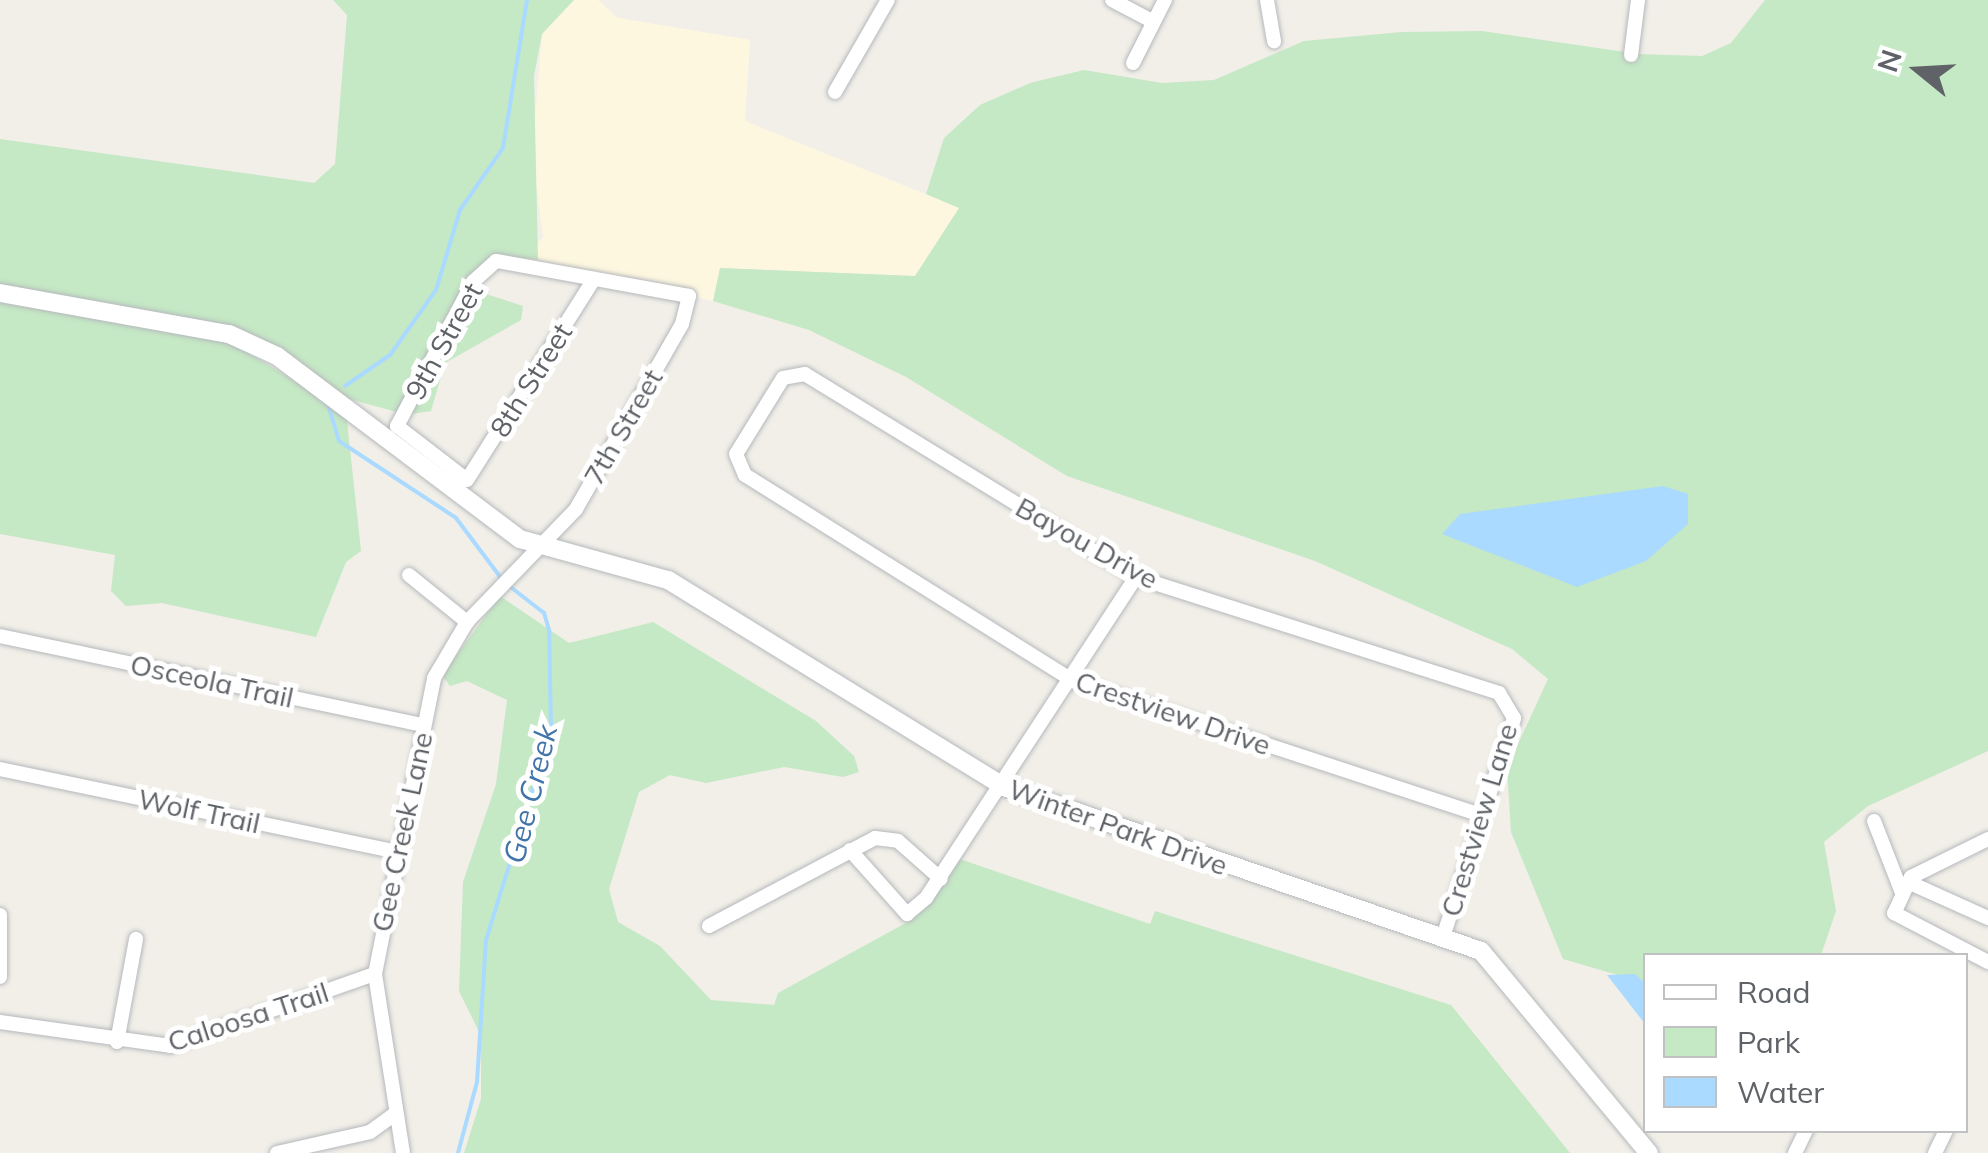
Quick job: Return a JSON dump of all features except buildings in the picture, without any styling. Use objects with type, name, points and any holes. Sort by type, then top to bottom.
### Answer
[{"type":"street","points":[[1112,0],[1150,20]]},
{"type":"street","points":[[1133,64],[1150,20],[1165,0]]},
{"type":"street","points":[[1267,0],[1274,41]]},
{"type":"street","points":[[1631,55],[1638,0]]},
{"type":"street","points":[[835,92],[886,1]]},
{"type":"street","name":"9th Street","points":[[467,480],[397,426],[473,282],[496,261],[594,279]]},
{"type":"street","name":"7th Street","points":[[540,548],[576,509],[682,324],[688,296],[594,279]]},
{"type":"street","name":"8th Street","points":[[467,480],[594,279]]},
{"type":"street","points":[[0,293],[229,334],[277,356],[540,548]]},
{"type":"street","name":"Bayou Drive","points":[[736,466],[783,378],[805,374],[1136,576],[1511,703]]},
{"type":"street","name":"Crestview Drive","points":[[736,466],[1073,681],[1481,815]]},
{"type":"street","name":"Gee Creek Lane","points":[[403,1153],[395,1114],[399,1086],[375,974],[423,725],[434,678],[467,622],[540,548]]},
{"type":"street","name":"Winter Park Drive","points":[[540,548],[668,580],[1004,787],[1443,937],[1509,974],[1649,1153]]},
{"type":"street","points":[[409,574],[467,622]]},
{"type":"street","points":[[850,850],[906,914],[941,878],[1004,787],[1136,576]]},
{"type":"street","name":"Osceola Trail","points":[[0,636],[423,725]]},
{"type":"street","name":"Crestview Lane","points":[[1443,937],[1511,703]]},
{"type":"street","name":"Wolf Trail","points":[[0,770],[397,852]]},
{"type":"street","points":[[1874,820],[1905,888],[1900,921],[1988,962]]},
{"type":"street","points":[[709,926],[850,850],[884,837],[941,878]]},
{"type":"street","points":[[1905,888],[1988,838]]},
{"type":"street","points":[[1905,888],[1988,918]]},
{"type":"street","points":[[0,915],[0,977]]},
{"type":"street","points":[[117,1042],[136,939]]},
{"type":"street","name":"Caloosa Trail","points":[[0,1022],[117,1042],[192,1041],[375,974]]},
{"type":"street","points":[[276,1153],[370,1132],[395,1114]]},
{"type":"shaded area","points":[[574,0],[598,0],[618,18],[750,40],[745,121],[960,208],[915,276],[720,268],[713,301],[523,259],[543,237],[532,153],[542,34]]},
{"type":"green space","points":[[333,0],[574,0],[542,34],[534,76],[538,260],[491,254],[397,412],[349,399],[280,351],[0,287],[0,139],[314,183],[335,164],[347,15]]},
{"type":"green space","points":[[1765,0],[1988,0],[1988,751],[1868,806],[1824,842],[1836,911],[1822,953],[1643,953],[1643,982],[1563,959],[1511,832],[1507,768],[1548,679],[1512,649],[1315,561],[1067,476],[906,377],[809,330],[713,301],[720,268],[915,276],[959,208],[926,194],[944,138],[980,105],[1030,83],[1084,70],[1162,83],[1214,80],[1304,41],[1402,32],[1482,31],[1625,52],[1636,62],[1638,54],[1702,56],[1731,43]]},
{"type":"green space","points":[[482,282],[483,293],[523,306],[521,320],[445,363],[431,411],[411,414]]},
{"type":"green space","points":[[0,299],[227,340],[346,412],[361,551],[346,562],[316,637],[162,603],[126,606],[111,591],[115,555],[0,534]]},
{"type":"green space","points":[[500,596],[569,643],[653,622],[816,721],[854,756],[859,772],[843,777],[784,767],[706,783],[670,775],[639,792],[609,889],[618,922],[660,946],[711,1000],[774,1005],[778,993],[913,919],[951,856],[1150,924],[1155,911],[1451,1005],[1570,1153],[464,1153],[481,1099],[481,1036],[459,991],[463,882],[496,784],[507,700],[467,681],[450,686],[442,675]]},
{"type":"water","points":[[1663,486],[1688,494],[1688,524],[1646,561],[1577,587],[1442,534],[1460,514]]},
{"type":"water","points":[[1635,974],[1643,981],[1643,1021],[1607,975]]},
{"type":"waterway","name":"Gee Creek","points":[[345,386],[390,355],[436,290],[460,210],[503,148],[527,0]]},
{"type":"waterway","name":"Gee Creek","points":[[329,408],[339,441],[456,518],[501,578]]},
{"type":"waterway","name":"Gee Creek","points":[[458,1153],[477,1082],[486,940],[551,730],[549,630],[544,613],[508,585]]}]
